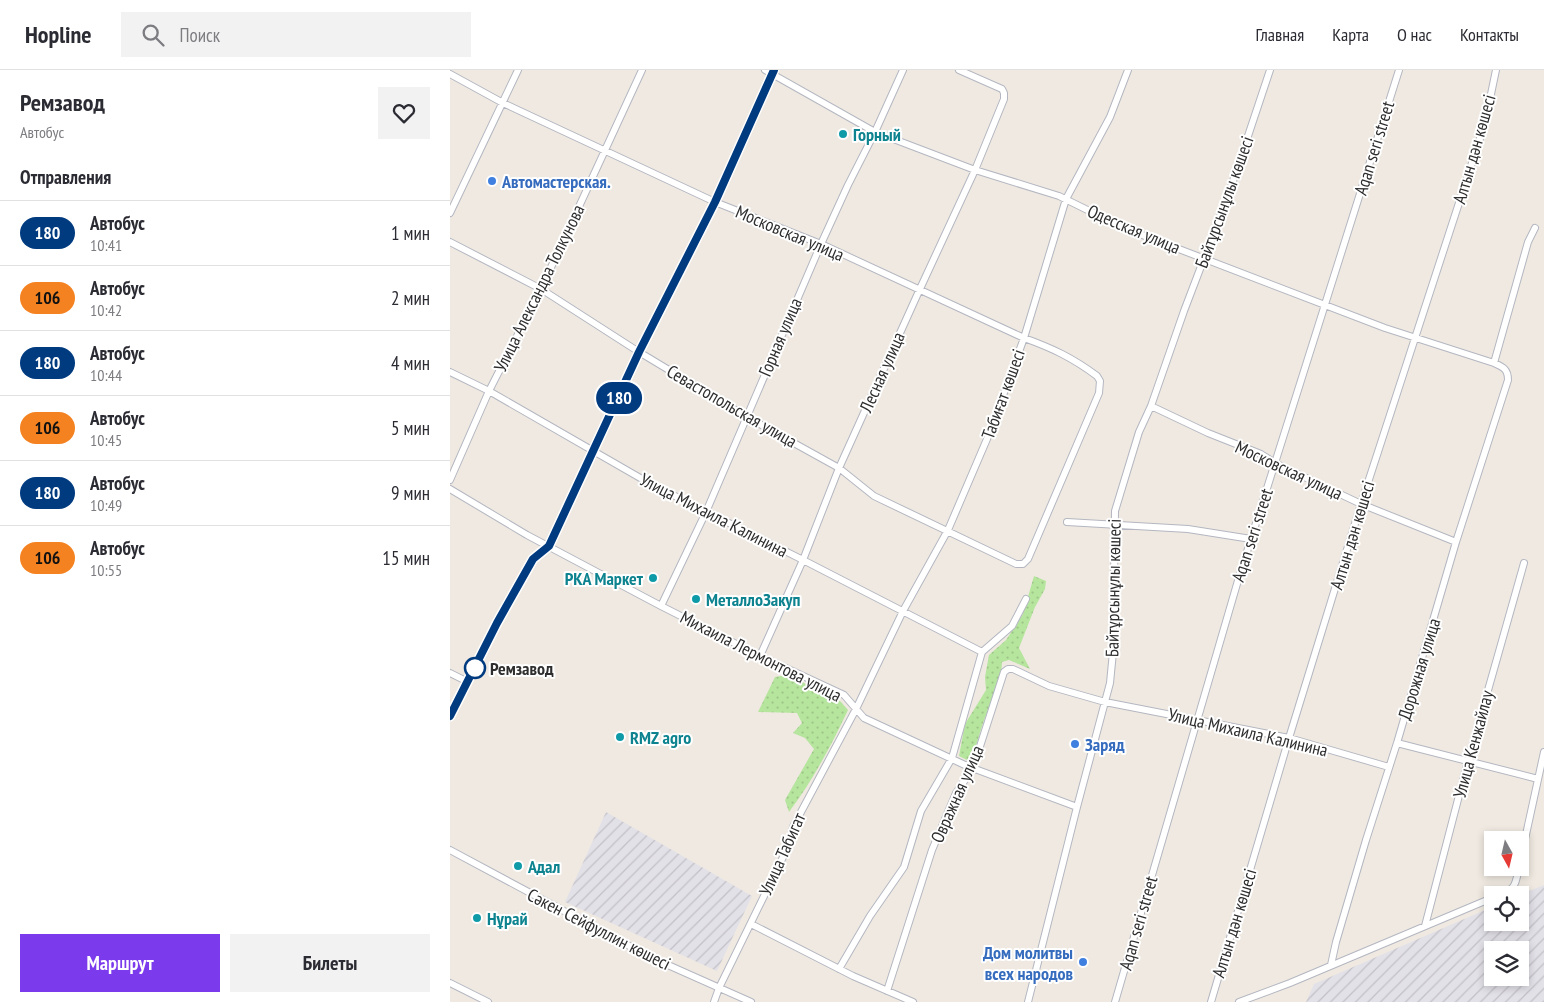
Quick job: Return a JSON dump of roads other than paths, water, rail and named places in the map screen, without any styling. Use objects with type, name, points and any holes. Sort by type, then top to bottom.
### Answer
[{"type":"street","points":[[450,213],[518,70]]},
{"type":"street","name":"Улица Александра Толкунова","points":[[450,480],[489,391],[541,290],[642,70]]},
{"type":"street","name":"Одесская улица","points":[[766,70],[773,72],[875,132],[975,170],[1066,199],[1124,228],[1416,339],[1494,363],[1505,368],[1508,374]]},
{"type":"street","name":"Горная улица","points":[[662,606],[706,512],[821,244],[903,70]]},
{"type":"street","name":"Лесная улица","points":[[760,656],[803,560],[839,468],[975,170],[1004,99],[1002,89],[959,70]]},
{"type":"street","name":"Табиғат көшесі","points":[[856,709],[903,611],[948,530],[987,439],[1024,338],[1066,199],[1110,117],[1128,70]]},
{"type":"street","name":"Байтұрсынұлы көшесі","points":[[1028,1002],[1110,683],[1113,652],[1115,511],[1136,441],[1151,406],[1229,193],[1270,70]]},
{"type":"street","name":"Aqan seri street","points":[[1115,1002],[1251,539],[1399,70]]},
{"type":"street","name":"Алтын дән көшесі","points":[[1210,1002],[1361,504],[1485,123],[1496,70]]},
{"type":"street","points":[[450,716],[533,559],[549,546],[639,352],[715,202],[773,72]]},
{"type":"street","name":"Московская улица","points":[[450,74],[503,103],[715,202],[821,244],[919,291],[1024,338],[1051,347],[1070,357],[1097,376],[1100,381],[1099,393],[1028,559],[1023,564],[1016,564]]},
{"type":"street","points":[[1494,363],[1528,242],[1535,228]]},
{"type":"street","name":"Севастопольская улица","points":[[450,242],[541,290],[747,417],[839,468],[874,496],[1016,564]]},
{"type":"street","name":"Улица Михаила Калинина","points":[[450,372],[489,391],[649,483],[982,652]]},
{"type":"street","name":"Дорожная улица","points":[[1331,965],[1360,859],[1397,742],[1456,542],[1508,380],[1508,374]]},
{"type":"street","name":"Московская улица","points":[[1151,406],[1208,433],[1262,454],[1275,463],[1361,504],[1456,542]]},
{"type":"street","name":"Михаила Лермонтова улица","points":[[450,489],[527,535],[662,606],[760,656],[844,695],[864,718],[973,768],[1077,807]]},
{"type":"street","points":[[1067,522],[1188,529],[1251,539]]},
{"type":"street","name":"Улица Кенжайлау","points":[[1425,926],[1468,760],[1524,563]]},
{"type":"street","points":[[982,652],[1012,626],[1026,599]]},
{"type":"street","name":"Овражная улица","points":[[839,969],[870,916],[904,867],[921,811],[952,758],[982,652]]},
{"type":"street","name":"Овражная улица","points":[[887,991],[932,850],[956,793],[973,768],[1004,672],[1008,669],[1013,669],[1050,686],[1106,702]]},
{"type":"street","points":[[450,673],[468,682]]},
{"type":"street","name":"Улица Михаила Калинина","points":[[1106,702],[1289,738],[1389,767]]},
{"type":"street","name":"Улица Табигат","points":[[714,1002],[719,988],[786,851],[792,827],[856,709]]},
{"type":"street","points":[[1397,742],[1538,779]]},
{"type":"street","points":[[1527,831],[1544,752]]},
{"type":"street","name":"Сәкен Сейфуллин көшесі","points":[[450,850],[650,957],[751,1002]]},
{"type":"street","points":[[1239,1002],[1484,901]]},
{"type":"street","points":[[751,924],[839,969],[913,1002]]},
{"type":"street","points":[[450,983],[478,1000],[488,1002]]},
{"type":"place","name":"Горный","points":[[843,134]]},
{"type":"place","name":"Автомастерская.","points":[[492,181]]},
{"type":"place","name":"РКА Маркет","points":[[653,578]]},
{"type":"place","name":"МеталлоЗакуп","points":[[696,599]]},
{"type":"place","name":"Ремзавод","points":[[475,668]]},
{"type":"place","name":"RMZ agro","points":[[620,737]]},
{"type":"place","name":"Заряд","points":[[1075,744]]},
{"type":"place","name":"Адал","points":[[518,866]]},
{"type":"place","name":"Нұрай","points":[[477,918]]},
{"type":"place","name":"Дом молитвы всех народов","points":[[1083,962]]}]
